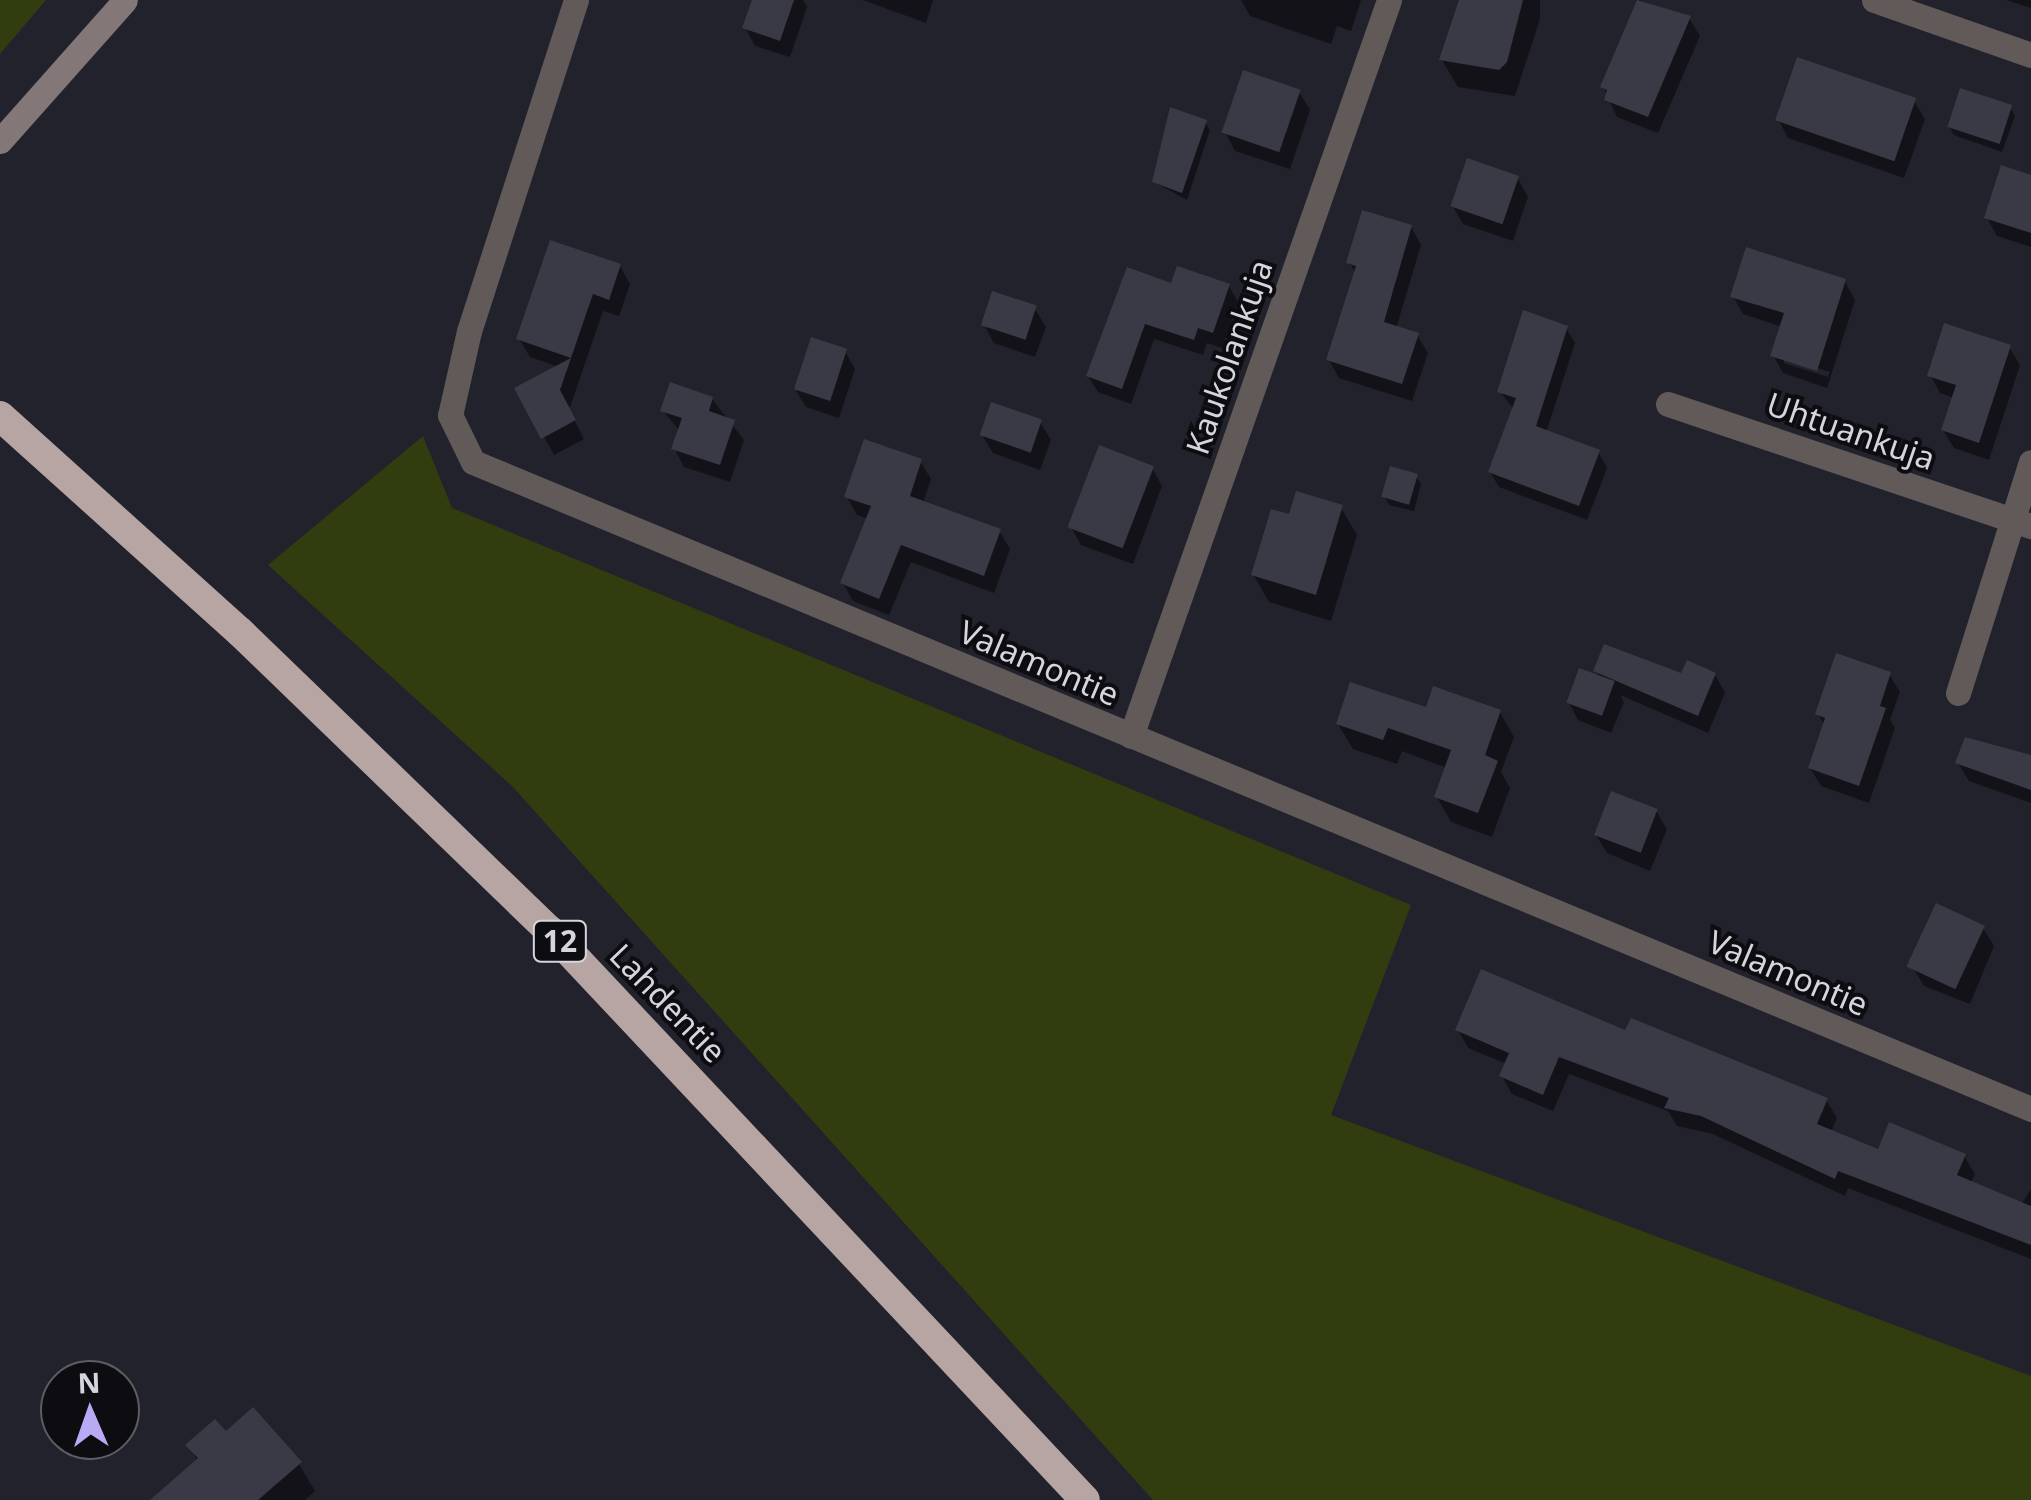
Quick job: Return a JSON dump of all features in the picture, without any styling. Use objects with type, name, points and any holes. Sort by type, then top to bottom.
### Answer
[{"type":"highway","name":"Lahdentie","points":[[0,416],[240,632],[549,930],[1085,1500]]},
{"type":"street","points":[[0,141],[125,0]]},
{"type":"street","name":"Valamontie","points":[[576,0],[470,331],[450,415],[473,462],[2031,1109]]},
{"type":"street","name":"Kaukolankuja","points":[[1131,736],[1390,0]]},
{"type":"street","points":[[1874,0],[2031,55]]},
{"type":"street","name":"Uhtuankuja","points":[[1668,404],[2022,523]]},
{"type":"street","points":[[1958,693],[2022,523],[2031,462]]},
{"type":"green space","points":[[0,0],[46,0],[0,54]]},
{"type":"green space","points":[[423,436],[452,508],[1411,905],[1331,1115],[2031,1376],[2031,1500],[1153,1500],[512,786],[268,565]]},
{"type":"building","points":[[752,0],[794,0],[780,41],[742,28]]},
{"type":"building","points":[[1459,0],[1523,0],[1507,62],[1499,70],[1439,60]]},
{"type":"building","points":[[1637,0],[1691,16],[1648,117],[1604,100],[1607,90],[1600,87]]},
{"type":"building","points":[[1797,57],[1916,98],[1894,161],[1775,120]]},
{"type":"building","points":[[1243,70],[1301,90],[1279,152],[1222,132]]},
{"type":"building","points":[[1960,88],[2012,105],[2000,144],[1947,127]]},
{"type":"building","points":[[1170,107],[1207,120],[1182,193],[1152,182]]},
{"type":"building","points":[[1467,158],[1519,176],[1502,224],[1450,206]]},
{"type":"building","points":[[2001,165],[2031,175],[2031,233],[1984,218]]},
{"type":"building","points":[[1362,210],[1412,225],[1384,322],[1419,333],[1402,384],[1326,360],[1356,266],[1346,263]]},
{"type":"building","points":[[550,240],[621,264],[609,300],[593,294],[571,358],[516,339]]},
{"type":"building","points":[[1746,247],[1846,279],[1817,371],[1770,356],[1784,313],[1730,297]]},
{"type":"building","points":[[1177,266],[1230,284],[1213,333],[1198,328],[1194,340],[1145,324],[1122,389],[1086,376],[1127,267],[1171,283]]},
{"type":"building","points":[[992,291],[1037,306],[1026,340],[981,325]]},
{"type":"building","points":[[1523,310],[1568,326],[1536,426],[1600,450],[1579,506],[1488,472],[1516,398],[1497,392]]},
{"type":"building","points":[[1944,323],[2011,345],[1979,443],[1941,430],[1956,385],[1927,376]]},
{"type":"building","points":[[811,337],[847,349],[830,401],[794,389]]},
{"type":"building","points":[[571,358],[560,390],[576,420],[541,439],[514,388]]},
{"type":"building","points":[[670,382],[713,397],[709,411],[735,420],[720,465],[671,449],[682,418],[660,411]]},
{"type":"building","points":[[991,402],[1042,420],[1031,453],[980,435]]},
{"type":"building","points":[[864,439],[922,459],[910,496],[1001,529],[984,576],[901,545],[879,599],[840,583],[871,506],[844,497]]},
{"type":"building","points":[[1099,445],[1154,466],[1123,548],[1067,527]]},
{"type":"building","points":[[1390,466],[1418,474],[1409,505],[1381,497]]},
{"type":"building","points":[[1296,491],[1343,505],[1316,595],[1251,575],[1271,509],[1289,514]]},
{"type":"building","points":[[1604,644],[1681,673],[1687,660],[1716,673],[1698,716],[1593,671]]},
{"type":"building","points":[[1836,653],[1891,672],[1880,706],[1886,708],[1859,786],[1808,768],[1825,718],[1815,714]]},
{"type":"building","points":[[1579,668],[1615,681],[1602,716],[1566,703]]},
{"type":"building","points":[[1350,682],[1426,707],[1433,686],[1501,710],[1485,755],[1498,761],[1478,813],[1434,797],[1451,750],[1388,728],[1383,740],[1336,724]]},
{"type":"building","points":[[1965,737],[2031,755],[2031,790],[1955,763]]},
{"type":"building","points":[[1611,791],[1658,809],[1641,853],[1594,835]]},
{"type":"building","points":[[1936,903],[1985,926],[1955,989],[1906,966]]},
{"type":"building","points":[[1481,969],[1625,1030],[1631,1018],[1828,1098],[1817,1124],[1878,1149],[1889,1122],[1966,1154],[1957,1175],[2031,1206],[2031,1245],[1838,1171],[1835,1179],[1701,1116],[1664,1108],[1669,1098],[1559,1057],[1543,1095],[1499,1076],[1509,1053],[1455,1030]]},
{"type":"building","points":[[253,1407],[302,1462],[258,1500],[150,1500],[198,1458],[185,1445],[215,1419],[226,1431]]}]
